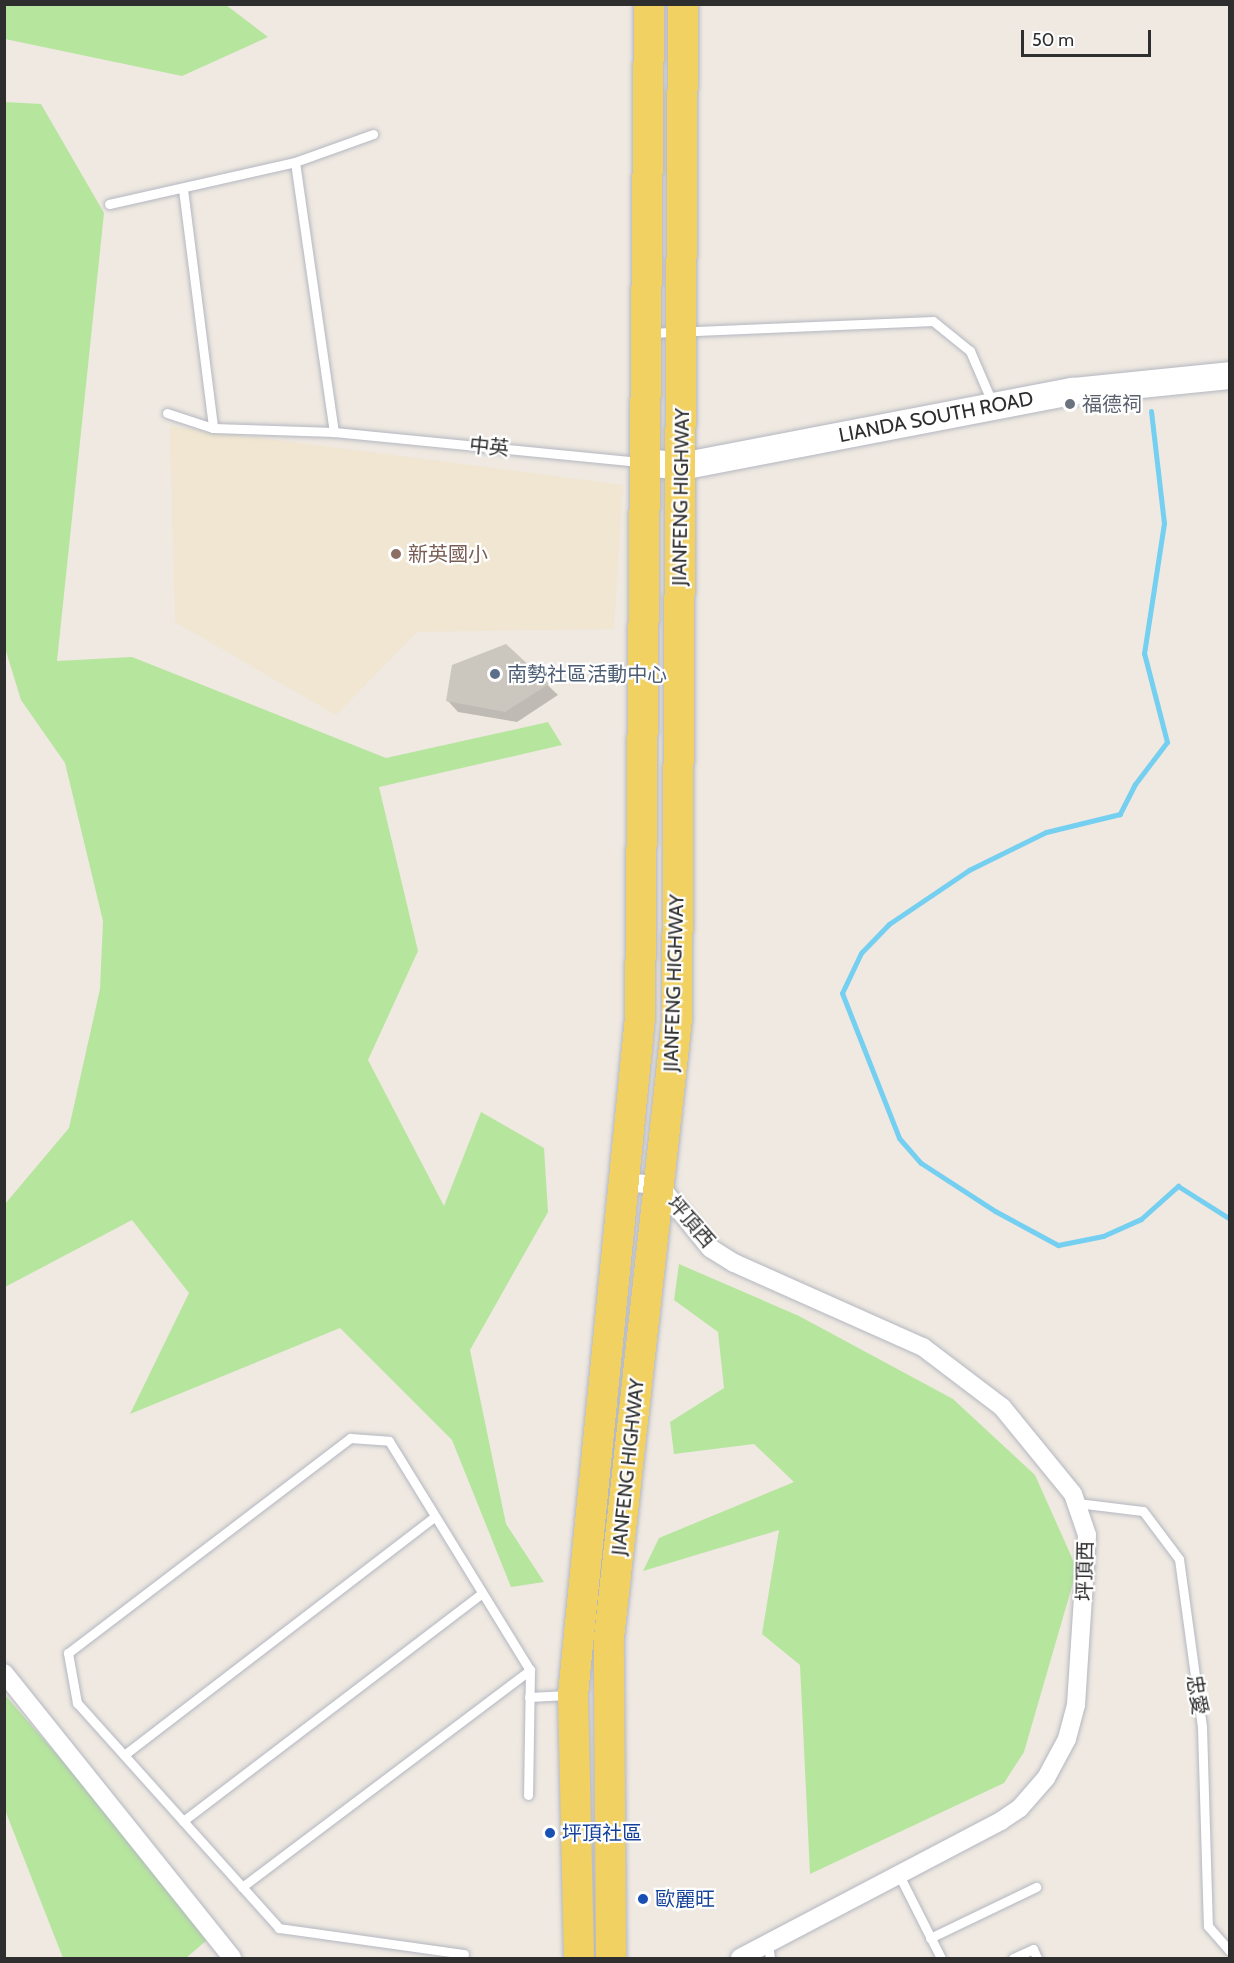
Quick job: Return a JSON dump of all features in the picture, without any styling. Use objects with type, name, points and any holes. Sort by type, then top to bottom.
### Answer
[{"type":"main road","name":"JIANFENG HIGHWAY","points":[[611,1959],[609,1638],[677,1019],[662,617],[645,462],[648,4]]},
{"type":"main road","name":"JIANFENG HIGHWAY","points":[[579,1959],[573,1695],[640,1018],[662,617],[681,466],[683,4]]},
{"type":"street","name":"LIANDA SOUTH ROAD","points":[[645,462],[681,466],[1072,391],[1230,375]]},
{"type":"street","name":"坪頂西","points":[[623,1182],[659,1185],[710,1248],[734,1263],[923,1347],[941,1360],[1002,1407],[1077,1503],[1087,1535],[1087,1575],[1067,1739],[1020,1808],[769,1951],[740,1959]]},
{"type":"street","points":[[4,1673],[232,1959]]},
{"type":"lane","points":[[109,204],[295,162],[373,134]]},
{"type":"lane","points":[[295,162],[334,432]]},
{"type":"lane","points":[[183,189],[213,428]]},
{"type":"lane","points":[[646,334],[682,330],[933,321],[970,351],[993,406]]},
{"type":"lane","name":"中英","points":[[167,413],[213,428],[334,432],[645,462]]},
{"type":"lane","points":[[464,1954],[279,1928],[77,1703],[68,1653],[350,1438],[389,1441],[432,1519],[530,1670],[528,1796]]},
{"type":"lane","name":"忠愛","points":[[1077,1503],[1143,1511],[1179,1558],[1202,1727],[1208,1926],[1230,1951]]},
{"type":"lane","points":[[124,1755],[432,1519]]},
{"type":"lane","points":[[183,1821],[481,1594]]},
{"type":"lane","points":[[242,1887],[530,1670]]},
{"type":"lane","points":[[529,1697],[573,1695]]},
{"type":"lane","points":[[899,1875],[941,1959]]},
{"type":"lane","points":[[930,1938],[1036,1887]]},
{"type":"lane","points":[[1013,1959],[1033,1949],[1037,1959]]},
{"type":"shaded area","name":"新英國小","points":[[170,426],[623,485],[614,629],[417,632],[336,715],[175,622]]},
{"type":"green space","points":[[5,4],[226,5],[268,37],[182,76],[5,39]]},
{"type":"green space","points":[[5,102],[41,104],[104,213],[57,661],[132,657],[386,758],[548,722],[562,745],[379,787],[418,951],[368,1060],[444,1206],[481,1112],[544,1148],[548,1212],[470,1350],[506,1524],[544,1582],[511,1587],[452,1440],[340,1328],[130,1414],[189,1293],[132,1220],[5,1287],[5,1204],[69,1128],[100,989],[103,921],[65,763],[21,700],[5,648]]},
{"type":"green space","points":[[679,1264],[799,1316],[953,1399],[1035,1475],[1077,1569],[1024,1752],[1004,1783],[810,1874],[800,1665],[762,1634],[779,1530],[643,1571],[659,1538],[794,1482],[754,1444],[674,1454],[670,1422],[724,1388],[718,1332],[674,1300]]},
{"type":"green space","points":[[4,1694],[214,1934],[186,1958],[63,1958],[5,1810]]},
{"type":"building","name":"南勢社區活動中心","points":[[506,644],[549,684],[505,712],[446,701],[452,665]]},
{"type":"waterway","points":[[1151,411],[1164,523],[1144,653],[1167,742],[1135,784],[1120,814],[1046,832],[969,870],[889,924],[861,953],[842,993],[899,1138],[921,1163],[995,1211],[1058,1245],[1103,1236],[1141,1219],[1178,1186],[1230,1219]]},
{"type":"place","name":"福德祠","points":[[1070,404]]},
{"type":"place","name":"新英國小","points":[[396,554]]},
{"type":"place","name":"南勢社區活動中心","points":[[495,674]]},
{"type":"place","name":"坪頂社區","points":[[550,1833]]},
{"type":"place","name":"歐麗旺","points":[[643,1899]]}]
